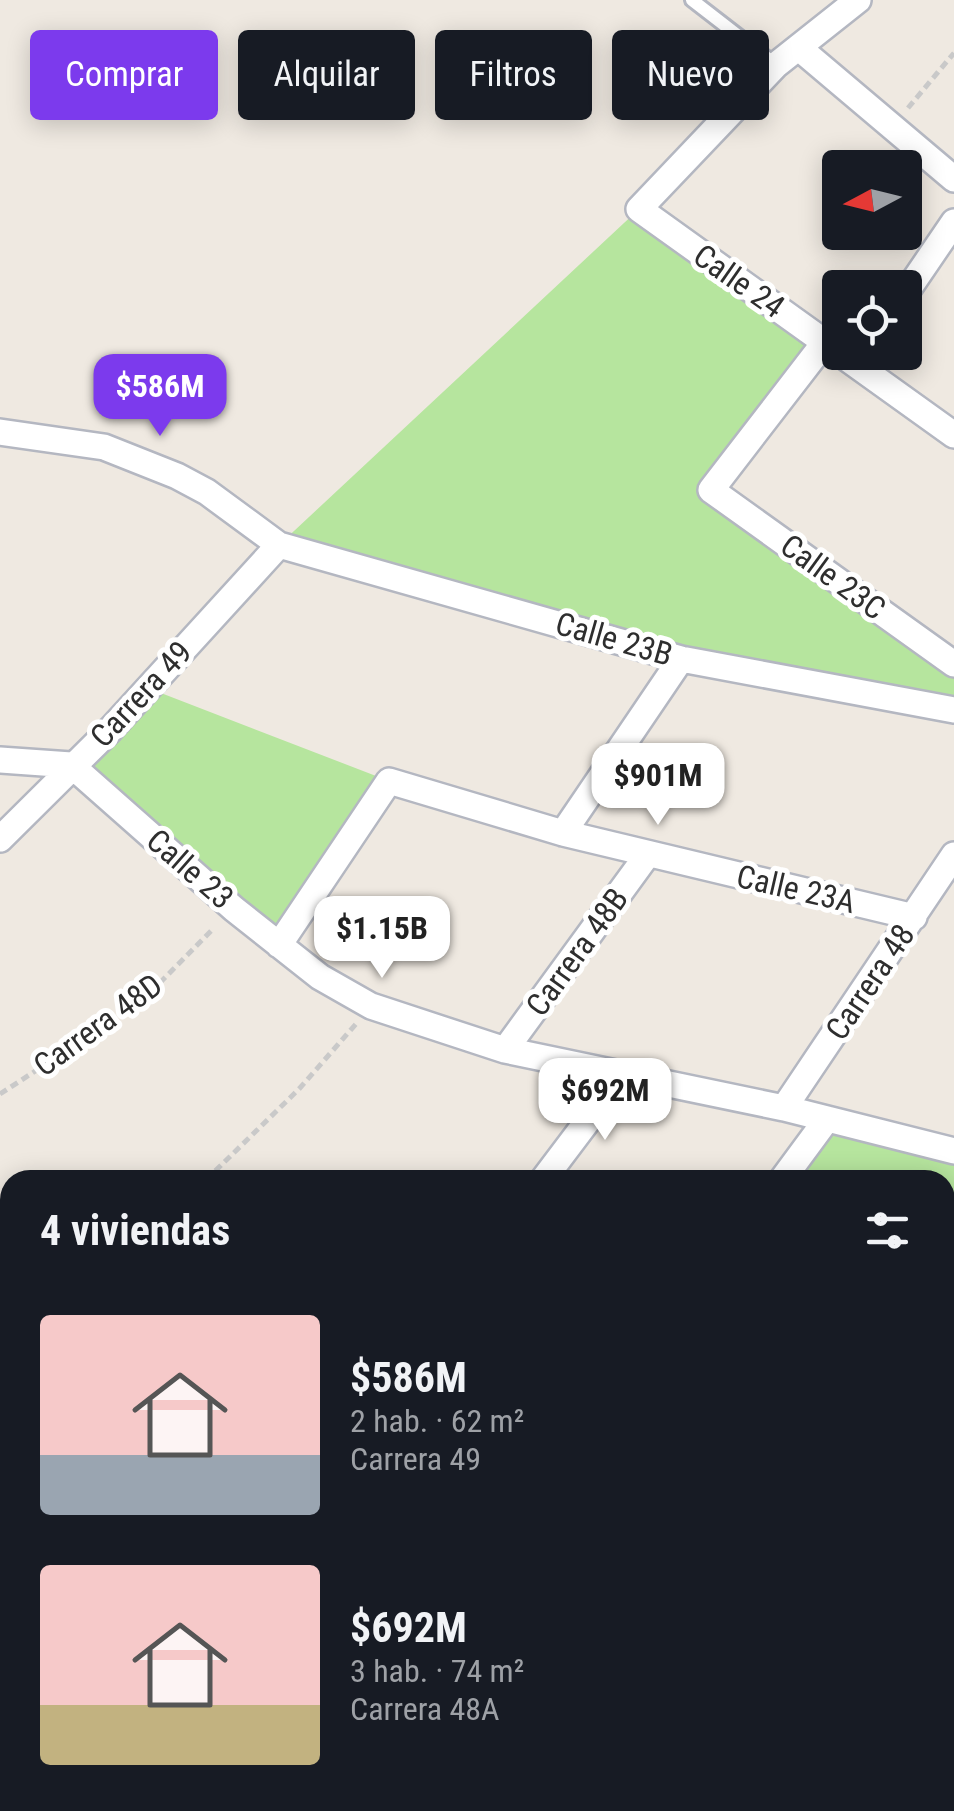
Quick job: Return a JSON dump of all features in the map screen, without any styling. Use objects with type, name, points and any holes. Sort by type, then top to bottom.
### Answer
[{"type":"street","points":[[776,65],[858,0]]},
{"type":"street","points":[[800,48],[954,179]]},
{"type":"street","name":"Calle 24","points":[[776,65],[639,209],[822,340]]},
{"type":"street","points":[[921,270],[954,222]]},
{"type":"street","name":"Calle 23C","points":[[822,346],[711,490],[954,664]]},
{"type":"street","name":"Calle 24","points":[[875,370],[954,435]]},
{"type":"street","points":[[0,432],[104,447],[177,476],[207,492],[278,545]]},
{"type":"street","name":"Calle 23B","points":[[278,545],[681,659],[954,710]]},
{"type":"street","name":"Carrera 49","points":[[0,840],[111,729],[278,545]]},
{"type":"street","points":[[562,833],[681,659]]},
{"type":"street","points":[[0,760],[72,765]]},
{"type":"street","name":"Calle 23","points":[[72,765],[234,909],[320,977],[370,1006],[506,1050],[784,1108],[954,1152]]},
{"type":"street","name":"Calle 23A","points":[[279,945],[389,782],[562,833],[914,917]]},
{"type":"street","name":"Carrera 48B","points":[[506,1050],[648,854]]},
{"type":"street","name":"Carrera 48","points":[[784,1108],[954,855]]},
{"type":"street","points":[[551,1170],[622,1074]]},
{"type":"street","points":[[789,1170],[827,1119]]},
{"type":"lane","points":[[692,0],[776,65]]},
{"type":"path","points":[[892,128],[954,53]]},
{"type":"path","name":"Carrera 48D","points":[[0,1094],[140,1003],[234,909]]},
{"type":"path","points":[[216,1170],[300,1090],[370,1006]]},
{"type":"green space","points":[[639,209],[822,340],[822,346],[711,490],[954,664],[954,710],[667,655],[279,545]]},
{"type":"green space","points":[[148,688],[389,781],[279,945],[71,765]]},
{"type":"green space","points":[[827,1119],[954,1154],[954,1170],[789,1170]]}]
